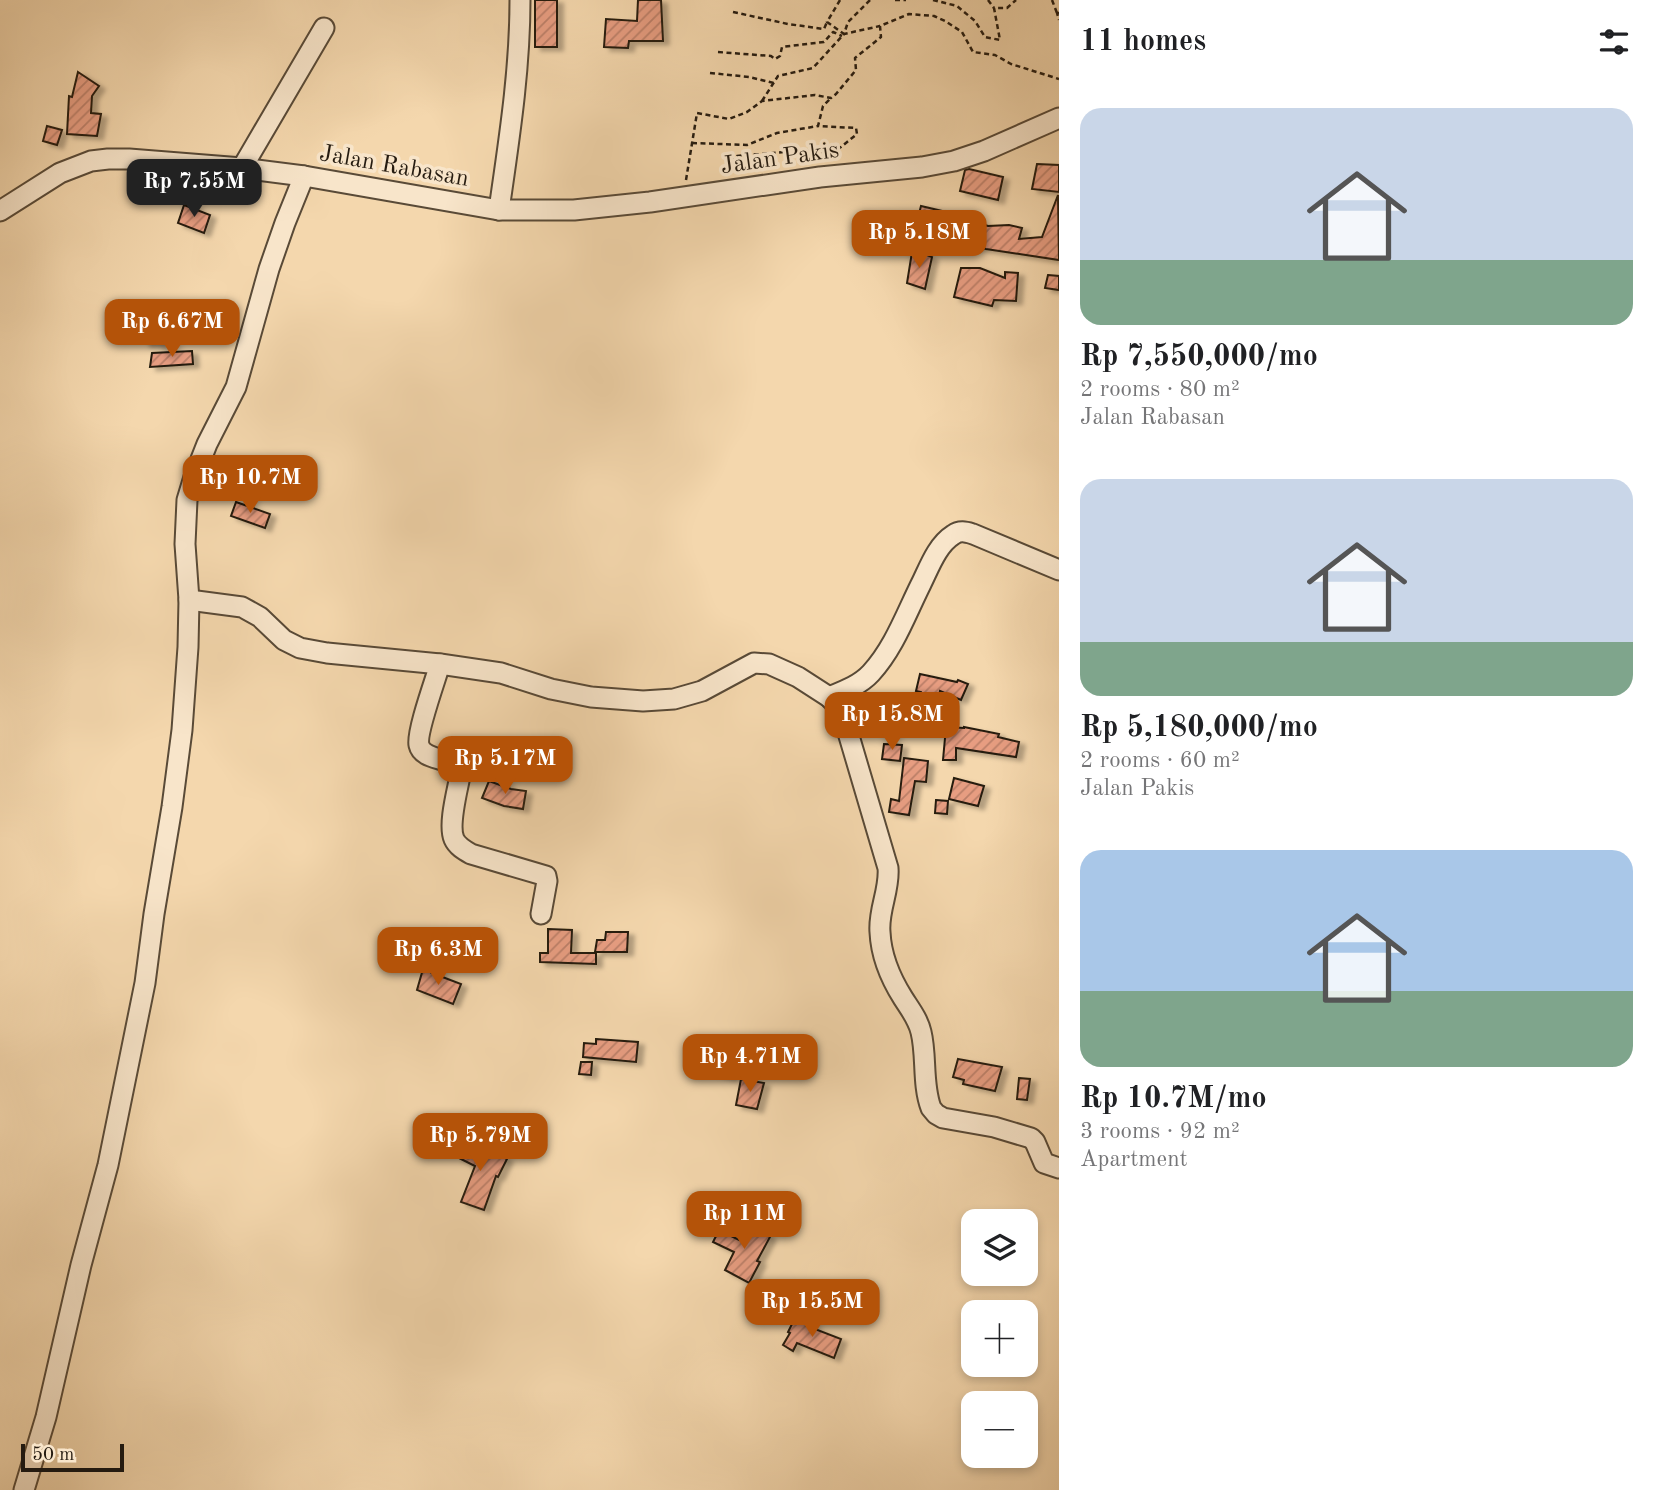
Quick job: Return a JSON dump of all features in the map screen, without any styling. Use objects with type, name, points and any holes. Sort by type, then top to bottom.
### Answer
[{"type":"street","name":"Jalan Rabasan","points":[[0,211],[60,173],[91,161],[108,159],[242,168],[304,176],[499,210],[515,99],[520,0]]},
{"type":"street","points":[[242,168],[324,28]]},
{"type":"street","name":"Jalan Pakis","points":[[499,210],[574,210],[820,177],[922,167],[985,151],[1059,118]]},
{"type":"street","points":[[24,1490],[46,1417],[81,1265],[108,1165],[145,983],[183,730],[189,600],[187,500],[207,444],[236,387],[269,269],[304,176]]},
{"type":"street","points":[[829,696],[861,682],[871,673],[895,637],[941,545],[956,533],[973,534],[1059,570]]},
{"type":"street","points":[[189,600],[242,607],[260,617],[284,640],[300,648],[501,673],[551,689],[591,697],[643,701],[674,699],[702,691],[754,663],[777,667],[829,696],[839,707],[844,719],[888,868],[888,882],[880,915],[881,944],[896,986],[912,1011],[921,1034],[931,1108],[943,1118],[994,1127],[1031,1138],[1044,1163],[1059,1168]]},
{"type":"street","points":[[440,664],[421,727],[419,744],[423,752],[453,764],[459,770],[453,836],[457,844],[471,855],[546,876],[541,914]]},
{"type":"path","points":[[733,12],[824,29],[840,0]]},
{"type":"path","points":[[683,197],[697,113],[729,119],[747,112],[762,101],[778,76],[813,68],[843,35],[848,22],[870,0]]},
{"type":"path","points":[[895,0],[906,0]]},
{"type":"path","points":[[933,0],[957,6],[975,21],[985,37],[1000,40],[994,8],[988,0]]},
{"type":"path","points":[[994,8],[1007,8],[1016,0]]},
{"type":"path","points":[[1052,0],[1059,20]]},
{"type":"path","points":[[718,52],[771,56],[775,59],[780,56],[782,47],[824,42],[833,32],[843,35],[880,26],[909,14],[934,16],[945,21],[962,32],[973,52],[995,55],[1011,64],[1059,79]]},
{"type":"path","points":[[827,22],[843,35]]},
{"type":"path","points":[[818,125],[823,106],[856,71],[855,58],[881,37],[880,26]]},
{"type":"path","points":[[710,73],[774,83]]},
{"type":"path","points":[[762,101],[815,95],[831,98]]},
{"type":"path","points":[[692,143],[747,145],[777,133],[818,125],[856,128],[857,134],[826,159],[821,149],[737,156],[734,159],[735,190]]},
{"type":"building","points":[[535,0],[557,0],[557,47],[535,47]]},
{"type":"building","points":[[638,0],[661,0],[663,41],[629,41],[628,48],[604,47],[606,19],[637,21]]},
{"type":"building","points":[[78,72],[99,86],[92,96],[91,113],[101,114],[97,136],[67,134],[69,96],[72,97]]},
{"type":"building","points":[[47,126],[62,130],[57,145],[43,141]]},
{"type":"building","points":[[1037,164],[1059,165],[1059,192],[1032,189]]},
{"type":"building","points":[[965,170],[1003,177],[998,200],[960,191]]},
{"type":"building","points":[[1058,195],[1059,260],[986,249],[958,242],[959,239],[915,229],[921,206],[959,215],[958,217],[988,226],[1009,225],[1022,228],[1019,239],[1042,237]]},
{"type":"building","points":[[184,205],[210,215],[204,233],[178,223]]},
{"type":"building","points":[[912,252],[932,257],[925,289],[907,283]]},
{"type":"building","points":[[961,268],[980,268],[1005,278],[1005,272],[1018,273],[1016,301],[994,300],[992,306],[954,297]]},
{"type":"building","points":[[1048,275],[1059,276],[1059,290],[1045,288]]},
{"type":"building","points":[[146,313],[162,314],[160,344],[144,343]]},
{"type":"building","points":[[192,351],[193,364],[150,367],[152,353]]},
{"type":"building","points":[[236,502],[270,514],[265,528],[231,516]]},
{"type":"building","points":[[920,674],[968,684],[961,700],[940,691],[939,696],[933,695],[935,717],[923,718],[921,692],[916,691]]},
{"type":"building","points":[[946,727],[964,727],[999,734],[998,737],[1019,742],[1016,757],[956,748],[956,760],[943,760]]},
{"type":"building","points":[[884,744],[902,745],[900,761],[882,759]]},
{"type":"building","points":[[513,751],[524,752],[523,765],[512,764]]},
{"type":"building","points":[[904,758],[928,761],[926,782],[915,781],[909,815],[889,812],[891,799],[899,801]]},
{"type":"building","points":[[954,778],[984,786],[978,806],[949,799]]},
{"type":"building","points":[[489,781],[526,791],[523,809],[482,798]]},
{"type":"building","points":[[936,800],[948,801],[947,814],[935,813]]},
{"type":"building","points":[[548,929],[572,930],[571,953],[596,953],[596,964],[540,962],[540,953],[548,953]]},
{"type":"building","points":[[606,932],[628,932],[627,952],[595,952],[597,940],[605,940]]},
{"type":"building","points":[[423,969],[461,984],[453,1004],[417,990]]},
{"type":"building","points":[[724,1037],[773,1049],[769,1065],[734,1056],[730,1077],[715,1073],[719,1056],[722,1057]]},
{"type":"building","points":[[596,1039],[638,1042],[636,1062],[583,1057],[584,1043],[596,1044]]},
{"type":"building","points":[[958,1059],[1002,1067],[995,1091],[963,1084],[964,1080],[953,1077]]},
{"type":"building","points":[[581,1062],[592,1062],[591,1075],[579,1074]]},
{"type":"building","points":[[1019,1078],[1030,1079],[1027,1100],[1017,1099]]},
{"type":"building","points":[[741,1079],[764,1083],[757,1109],[736,1105]]},
{"type":"building","points":[[466,1138],[507,1159],[498,1177],[496,1176],[484,1210],[461,1202],[475,1166],[457,1157]]},
{"type":"building","points":[[747,1224],[770,1237],[749,1283],[725,1270],[734,1252],[713,1242],[719,1230],[739,1240]]},
{"type":"building","points":[[795,1318],[808,1324],[807,1326],[841,1339],[834,1358],[797,1343],[793,1351],[783,1345]]}]
